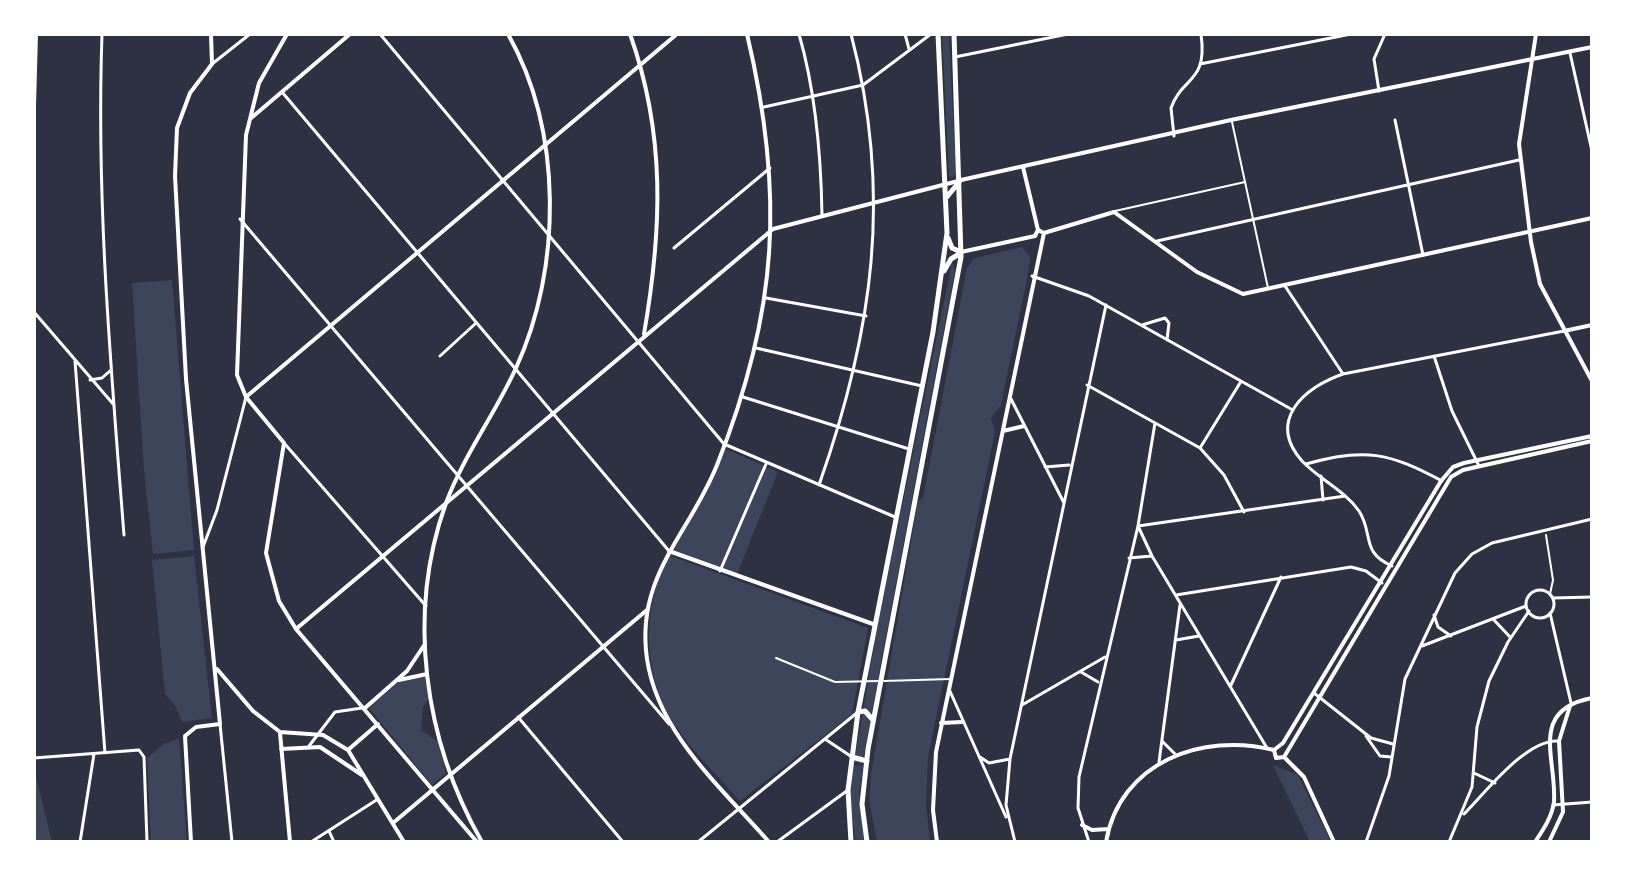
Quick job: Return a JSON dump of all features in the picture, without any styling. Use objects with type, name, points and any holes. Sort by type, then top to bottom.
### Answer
[{"type":"main road","points":[[851,842],[848,790],[858,712],[922,386],[947,233],[938,34]]},
{"type":"main road","points":[[867,842],[862,804],[873,721],[961,252],[954,34]]},
{"type":"main road","points":[[946,198],[961,180]]},
{"type":"main road","points":[[947,233],[952,248],[961,252]]},
{"type":"main road","points":[[942,275],[951,259],[961,252]]},
{"type":"main road","points":[[858,712],[865,711],[873,721]]},
{"type":"main road","points":[[852,757],[867,761]]},
{"type":"street","points":[[34,106],[36,34]]},
{"type":"street","points":[[102,34],[101,127],[111,370],[124,535]]},
{"type":"street","points":[[211,34],[212,64]]},
{"type":"street","points":[[232,842],[186,379],[175,150],[184,105],[212,64],[250,34]]},
{"type":"street","points":[[249,120],[350,34]]},
{"type":"street","points":[[380,34],[724,444],[895,517]]},
{"type":"street","points":[[480,842],[449,774],[434,720],[427,674],[426,606],[446,504],[458,475],[516,370],[529,336],[550,239],[545,147],[532,96],[508,34]]},
{"type":"street","points":[[630,34],[641,65],[655,140],[659,207],[657,257],[643,336]]},
{"type":"street","points":[[203,547],[217,510],[246,397],[677,34]]},
{"type":"street","points":[[669,724],[650,672],[647,610],[652,588],[669,551],[716,468],[743,397],[766,298],[773,229],[770,168],[764,107],[747,34]]},
{"type":"street","points":[[799,34],[813,95],[821,163],[822,215]]},
{"type":"street","points":[[819,486],[856,371],[872,278],[874,203],[863,85],[851,34]]},
{"type":"street","points":[[905,34],[909,49]]},
{"type":"street","points":[[764,107],[863,85],[931,34]]},
{"type":"street","points":[[1029,34],[1031,41]]},
{"type":"street","points":[[955,57],[1068,34]]},
{"type":"street","points":[[1174,136],[1172,103],[1194,79],[1200,64],[1201,34]]},
{"type":"street","points":[[1200,64],[1351,34]]},
{"type":"street","points":[[1379,91],[1374,59],[1385,34]]},
{"type":"street","points":[[1536,34],[1519,144],[1530,232],[1540,284],[1592,381]]},
{"type":"street","points":[[286,35],[259,83],[249,120],[240,219],[236,366],[246,397],[426,606]]},
{"type":"street","points":[[296,629],[773,229],[961,180],[1174,136],[1231,120],[1592,47]]},
{"type":"street","points":[[1570,52],[1592,151]]},
{"type":"street","points":[[282,92],[669,551],[873,624]]},
{"type":"street","points":[[1231,120],[1269,289]]},
{"type":"street","points":[[1395,120],[1423,255]]},
{"type":"street","points":[[1157,241],[1519,160]]},
{"type":"street","points":[[1023,167],[1041,232]]},
{"type":"street","points":[[674,248],[770,168]]},
{"type":"street","points":[[937,842],[933,790],[941,723],[1010,397],[1037,238],[1041,232],[1114,212],[1245,182]]},
{"type":"street","points":[[1114,212],[1197,272],[1229,290],[1243,294],[1592,218]]},
{"type":"street","points":[[240,219],[332,323],[769,842]]},
{"type":"street","points":[[961,252],[1037,238]]},
{"type":"street","points":[[1032,276],[1061,284],[1106,305],[1240,383],[1292,409]]},
{"type":"street","points":[[1285,286],[1343,374]]},
{"type":"street","points":[[766,298],[866,316]]},
{"type":"street","points":[[1008,821],[1010,759],[1106,305]]},
{"type":"street","points":[[34,312],[114,405]]},
{"type":"street","points":[[1142,326],[1165,318],[1169,323],[1167,340]]},
{"type":"street","points":[[440,356],[475,324]]},
{"type":"street","points":[[1392,567],[1372,552],[1362,518],[1345,496],[1306,464],[1291,440],[1292,409],[1317,384],[1343,374],[1592,325]]},
{"type":"street","points":[[756,348],[922,386]]},
{"type":"street","points":[[1434,356],[1452,411],[1479,466]]},
{"type":"street","points":[[75,361],[105,753]]},
{"type":"street","points":[[90,380],[102,378],[111,370]]},
{"type":"street","points":[[1200,448],[1240,383]]},
{"type":"street","points":[[1087,385],[1200,448],[1224,475],[1244,512]]},
{"type":"street","points":[[743,397],[909,449]]},
{"type":"street","points":[[1010,397],[1064,503]]},
{"type":"street","points":[[1089,842],[1082,825],[1079,777],[1138,526],[1155,423]]},
{"type":"street","points":[[1003,431],[1024,426]]},
{"type":"street","points":[[1334,842],[1304,777],[1284,757],[1283,748],[1385,586],[1392,567],[1443,482],[1453,467],[1477,460],[1592,439]]},
{"type":"street","points":[[1443,482],[1457,473],[1479,466],[1592,439]]},
{"type":"street","points":[[284,443],[266,553],[279,601],[296,629],[480,842]]},
{"type":"street","points":[[1306,464],[1351,453],[1380,455],[1408,462],[1443,482]]},
{"type":"street","points":[[720,571],[766,463]]},
{"type":"street","points":[[1045,467],[1070,464]]},
{"type":"street","points":[[1321,476],[1323,501]]},
{"type":"street","points":[[1138,526],[1345,496]]},
{"type":"street","points":[[1366,842],[1379,812],[1402,691],[1455,573],[1481,547],[1592,521]]},
{"type":"street","points":[[1138,526],[1174,595],[1267,748]]},
{"type":"street","points":[[1546,535],[1553,580],[1550,613],[1571,704],[1559,741],[1564,806],[1549,842]]},
{"type":"street","points":[[1129,558],[1152,556]]},
{"type":"street","points":[[1174,595],[1351,567],[1385,586]]},
{"type":"street","points":[[1316,694],[1379,581],[1392,567]]},
{"type":"street","points":[[1231,685],[1281,577]]},
{"type":"street","points":[[1420,647],[1526,606],[1532,593],[1541,590],[1551,596],[1592,597]]},
{"type":"street","points":[[1159,762],[1180,605]]},
{"type":"street","points":[[1526,606],[1537,617],[1550,613]]},
{"type":"street","points":[[393,823],[431,788],[647,610]]},
{"type":"street","points":[[1449,842],[1461,817],[1474,773],[1482,701],[1510,638],[1529,611]]},
{"type":"street","points":[[1434,615],[1441,630],[1453,636]]},
{"type":"street","points":[[1494,620],[1510,638]]},
{"type":"street","points":[[1176,640],[1200,636]]},
{"type":"street","points":[[309,746],[335,712],[365,708],[397,681],[426,642]]},
{"type":"street","points":[[1022,706],[1105,657]]},
{"type":"street","points":[[776,658],[835,682],[951,679]]},
{"type":"street","points":[[216,669],[253,711],[280,732],[316,733],[348,750],[404,842]]},
{"type":"street","points":[[1081,672],[1100,683]]},
{"type":"street","points":[[397,681],[427,674]]},
{"type":"street","points":[[949,689],[1015,842]]},
{"type":"street","points":[[1316,694],[1363,733],[1380,756],[1391,757]]},
{"type":"street","points":[[1535,842],[1553,805],[1548,740],[1556,720],[1571,704],[1592,698]]},
{"type":"street","points":[[34,699],[34,728]]},
{"type":"street","points":[[698,842],[858,712]]},
{"type":"street","points":[[518,717],[623,842]]},
{"type":"street","points":[[941,723],[962,722]]},
{"type":"street","points":[[191,842],[185,736],[196,727],[220,724]]},
{"type":"street","points":[[348,750],[378,724]]},
{"type":"street","points":[[280,732],[290,842]]},
{"type":"street","points":[[1363,733],[1393,744]]},
{"type":"street","points":[[825,739],[852,757]]},
{"type":"street","points":[[1461,817],[1529,750],[1548,740],[1559,741]]},
{"type":"street","points":[[1162,741],[1176,755]]},
{"type":"street","points":[[1106,842],[1108,829],[1130,789],[1159,762],[1218,744],[1274,750],[1283,748]]},
{"type":"street","points":[[281,749],[309,746],[330,751],[366,778]]},
{"type":"street","points":[[34,758],[137,750],[144,757],[147,842]]},
{"type":"street","points":[[1274,750],[1276,758],[1284,757]]},
{"type":"street","points":[[80,842],[94,754]]},
{"type":"street","points":[[976,755],[989,763],[1010,759]]},
{"type":"street","points":[[1474,773],[1495,783]]},
{"type":"street","points":[[777,842],[848,790]]},
{"type":"street","points":[[311,842],[378,799]]},
{"type":"street","points":[[1553,805],[1592,802]]},
{"type":"street","points":[[1082,825],[1092,830],[1108,829]]},
{"type":"street","points":[[329,831],[334,842]]},
{"type":"shaded area","points":[[942,34],[949,34],[956,173],[952,178],[949,176]]},
{"type":"shaded area","points":[[1022,247],[1030,257],[1028,274],[1001,405],[991,418],[995,432],[928,757],[926,804],[930,842],[877,842],[869,799],[871,774],[918,501],[923,498],[967,268],[974,258]]},
{"type":"shaded area","points":[[952,262],[955,270],[862,764],[854,762],[877,629]]},
{"type":"shaded area","points":[[172,280],[194,550],[153,554],[144,471],[132,283]]},
{"type":"shaded area","points":[[726,449],[778,472],[737,574],[670,551]]},
{"type":"shaded area","points":[[668,555],[868,628],[852,714],[740,801],[679,731],[657,689],[649,644],[650,621],[659,576]]},
{"type":"shaded area","points":[[194,556],[212,718],[182,722],[176,707],[165,694],[152,560]]},
{"type":"shaded area","points":[[425,676],[428,699],[423,707],[421,730],[438,742],[446,773],[432,785],[369,708],[397,683]]},
{"type":"shaded area","points":[[179,738],[187,842],[151,842],[147,758],[164,744]]},
{"type":"shaded area","points":[[854,765],[863,766],[859,794],[864,842],[855,839],[850,794]]},
{"type":"shaded area","points":[[1273,765],[1298,775],[1331,842],[1310,842]]},
{"type":"shaded area","points":[[34,769],[52,842],[34,842]]}]
